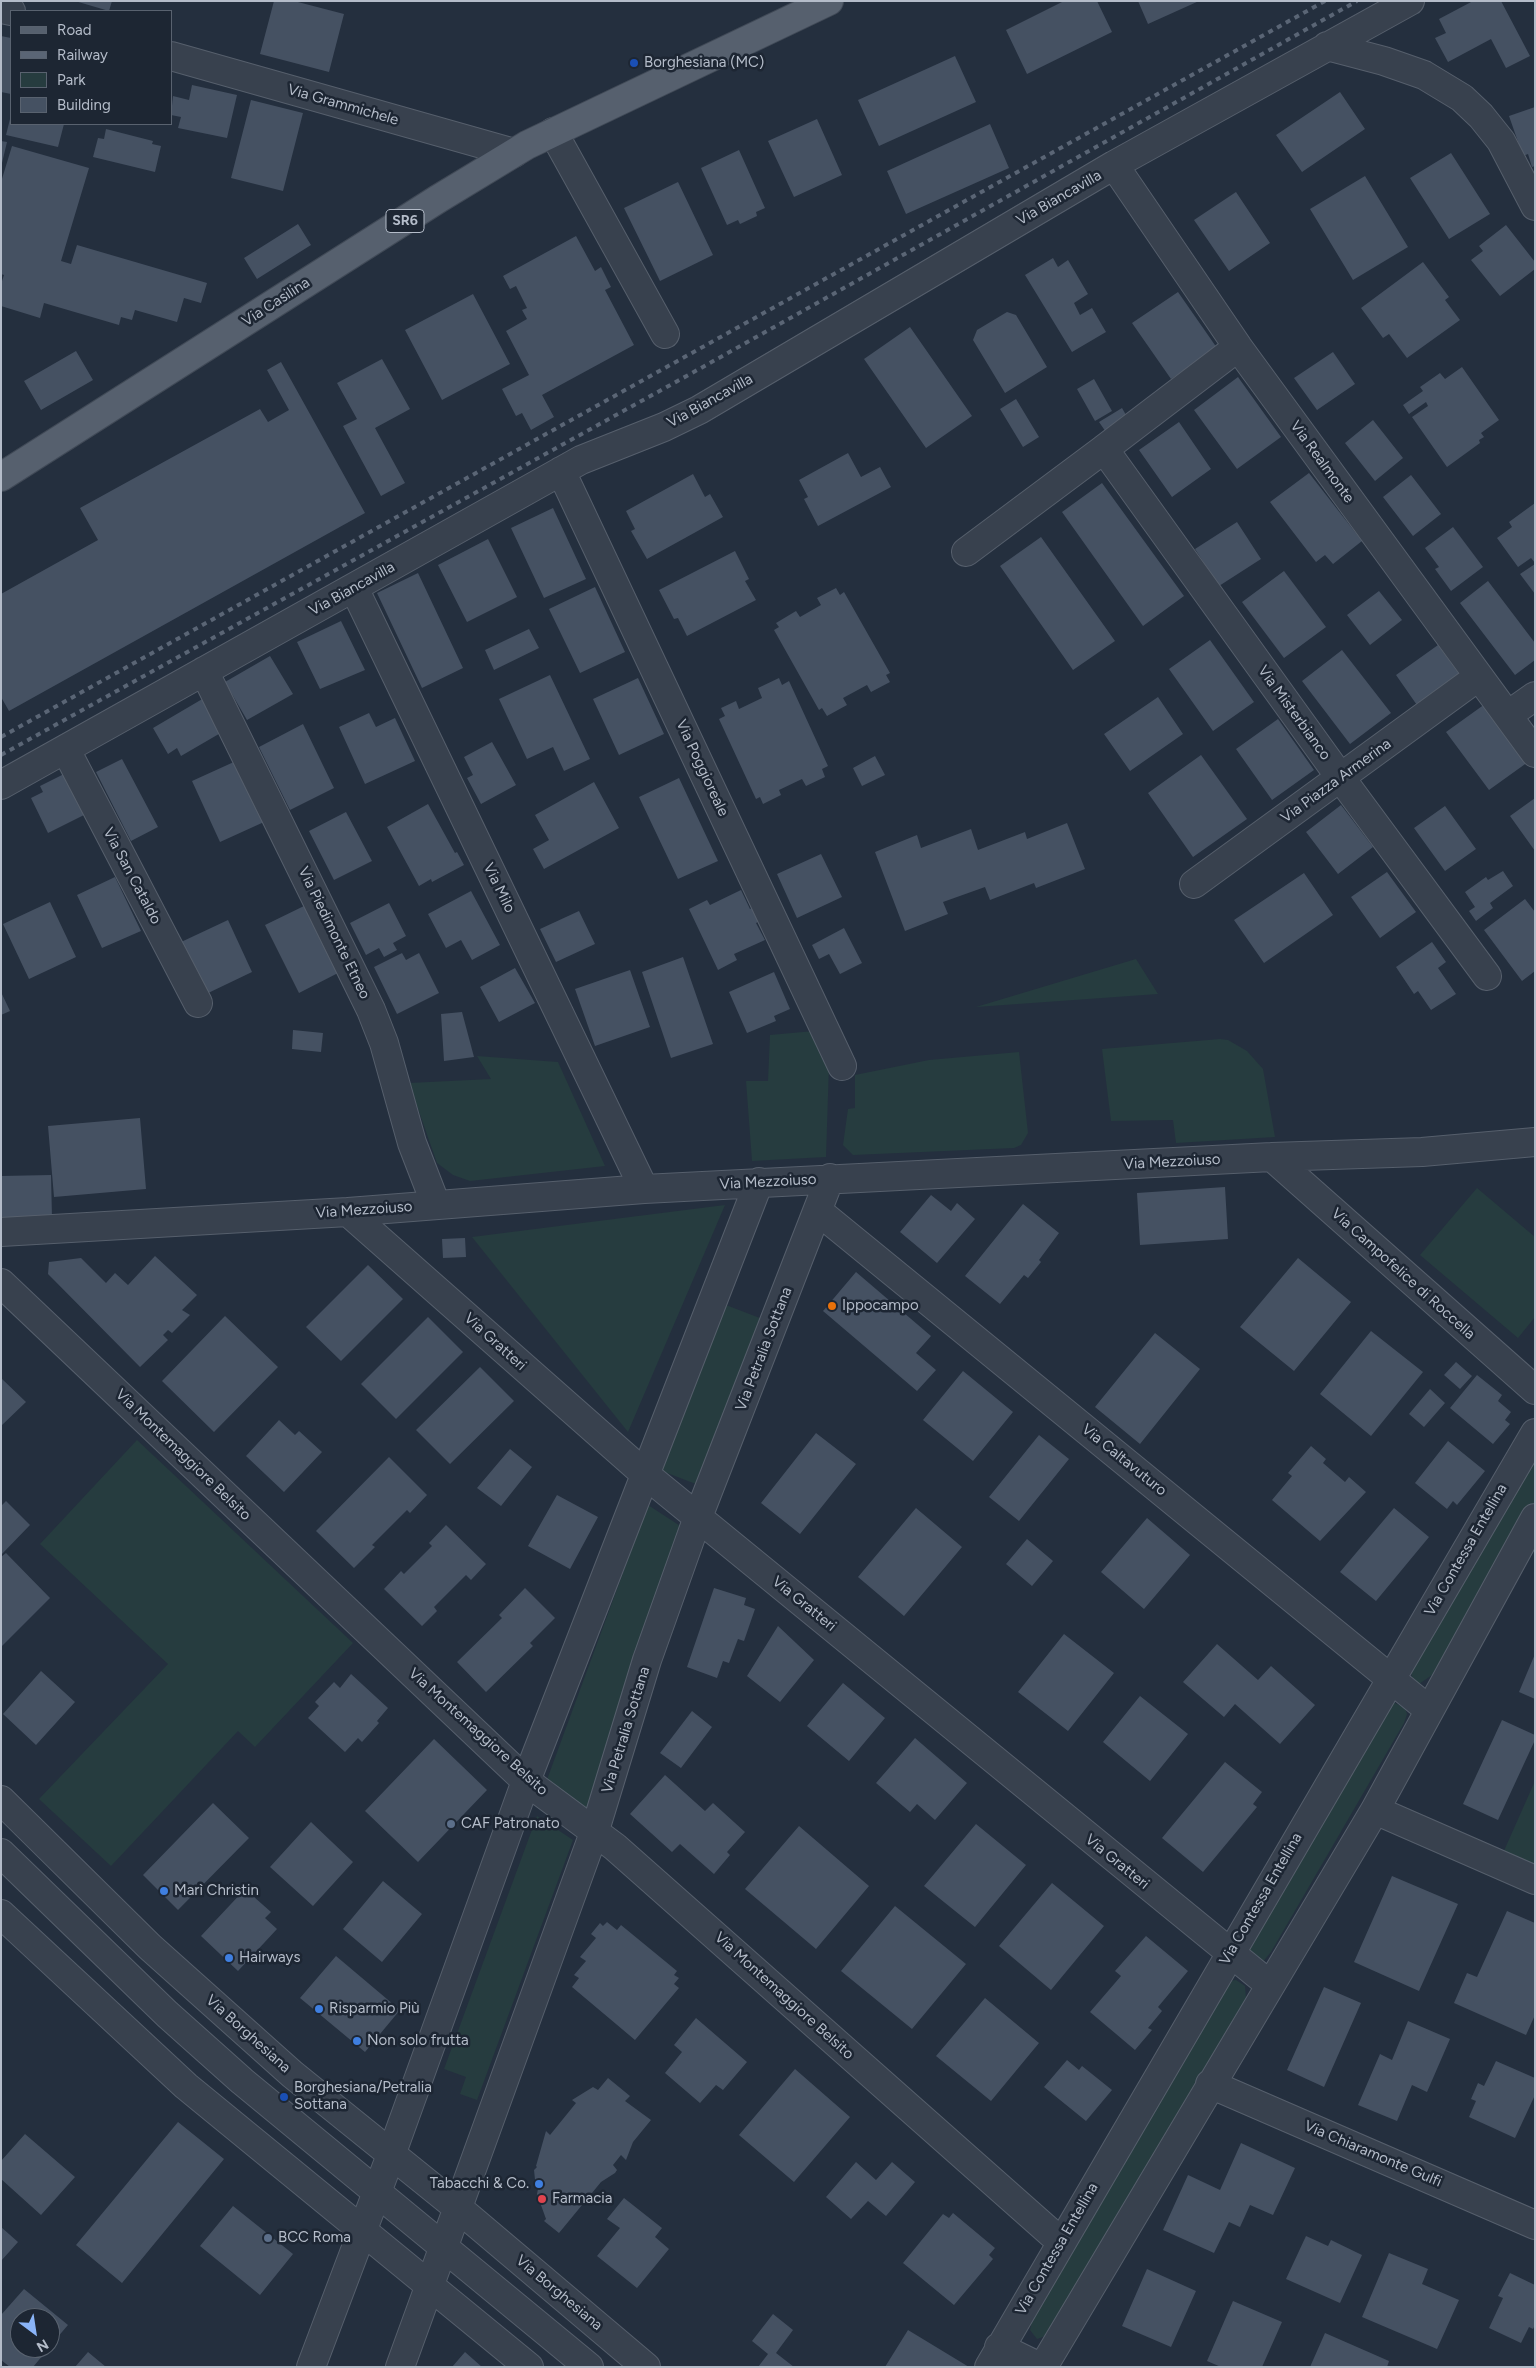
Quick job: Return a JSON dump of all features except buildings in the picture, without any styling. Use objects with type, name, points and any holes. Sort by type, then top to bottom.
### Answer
[{"type":"main road","name":"Via Casilina","points":[[1,477],[514,153],[553,132],[829,1]]},
{"type":"street","name":"Via Biancavilla","points":[[1,785],[562,471],[600,451],[688,416],[1114,165],[1410,1]]},
{"type":"street","points":[[1327,46],[1384,61],[1424,75],[1462,98],[1481,116],[1501,141],[1535,206]]},
{"type":"street","name":"Via Grammichele","points":[[172,56],[514,153]]},
{"type":"street","points":[[553,132],[665,334]]},
{"type":"street","name":"Via Realmonte","points":[[1114,165],[1238,347],[1535,753]]},
{"type":"street","points":[[966,552],[1238,347]]},
{"type":"street","name":"Via Misterbianco","points":[[1104,449],[1340,778],[1487,976]]},
{"type":"street","name":"Via Poggioreale","points":[[562,471],[842,1066]]},
{"type":"street","name":"Via Milo","points":[[354,588],[644,1189]]},
{"type":"street","name":"Via Piedimonte Etneo","points":[[204,671],[368,1004],[384,1044],[412,1143],[436,1205]]},
{"type":"street","name":"Via Piazza Armerina","points":[[1194,884],[1478,677]]},
{"type":"street","points":[[1508,715],[1535,696]]},
{"type":"street","name":"Via San Cataldo","points":[[66,750],[198,1003]]},
{"type":"street","name":"Via Mezzoiuso","points":[[1,1232],[348,1212],[759,1182],[1272,1157],[1422,1152],[1535,1142]]},
{"type":"street","name":"Via Campofelice di Roccella","points":[[1272,1157],[1535,1390]]},
{"type":"street","name":"Via Petralia Sottana","points":[[400,2367],[595,1830],[647,1660],[698,1517],[830,1178]]},
{"type":"street","points":[[311,2367],[363,2231],[526,1781],[759,1182]]},
{"type":"street","name":"Via Caltavuturo","points":[[818,1211],[1392,1677],[1429,1710]]},
{"type":"street","name":"Via Gratteri","points":[[348,1212],[646,1475],[1229,1954],[1270,1985]]},
{"type":"street","name":"Via Montemaggiore Belsito","points":[[1,1282],[526,1781],[595,1830],[1061,2242]]},
{"type":"street","name":"Via Contessa Entellina","points":[[994,2357],[1535,1433]]},
{"type":"street","points":[[994,2357],[1042,2367],[1375,1810],[1429,1710],[1532,1529]]},
{"type":"street","name":"Via Borghesiana","points":[[1,1800],[157,1953],[292,2074],[458,2208],[646,2367]]},
{"type":"street","points":[[1375,1810],[1535,1880]]},
{"type":"street","points":[[1,1853],[210,2053],[268,2104],[445,2246],[589,2367]]},
{"type":"street","points":[[1,1914],[186,2086],[530,2367]]},
{"type":"street","name":"Via Chiaramonte Gulfi","points":[[1210,2084],[1535,2225]]},
{"type":"green space","points":[[1136,959],[1158,994],[976,1007]]},
{"type":"green space","points":[[814,1031],[829,1065],[826,1157],[752,1161],[746,1081],[768,1081],[770,1035]]},
{"type":"green space","points":[[1220,1039],[1228,1040],[1247,1051],[1263,1069],[1275,1137],[1176,1143],[1173,1120],[1111,1121],[1102,1049]]},
{"type":"green space","points":[[1019,1052],[1028,1133],[1021,1145],[1014,1148],[853,1155],[843,1145],[848,1109],[855,1108],[855,1075],[929,1060]]},
{"type":"green space","points":[[477,1056],[558,1062],[605,1166],[470,1181],[453,1175],[437,1163],[409,1083],[491,1079]]},
{"type":"green space","points":[[1477,1188],[1535,1237],[1535,1317],[1518,1338],[1420,1255]]},
{"type":"green space","points":[[725,1205],[628,1432],[472,1237]]},
{"type":"green space","points":[[726,1305],[765,1320],[701,1486],[662,1471]]},
{"type":"green space","points":[[137,1440],[353,1643],[255,1747],[238,1731],[111,1866],[39,1799],[168,1664],[40,1544]]},
{"type":"green space","points":[[1535,1458],[1535,1502],[1432,1675],[1419,1684],[1413,1681],[1410,1668]]},
{"type":"green space","points":[[648,1505],[688,1531],[589,1815],[545,1785]]},
{"type":"green space","points":[[1395,1703],[1405,1708],[1407,1714],[1404,1723],[1271,1952],[1261,1964],[1248,1952],[1250,1947],[1389,1705]]},
{"type":"green space","points":[[1535,1781],[1535,1867],[1503,1853]]},
{"type":"green space","points":[[537,1816],[573,1840],[477,2100],[460,2094],[466,2077],[444,2069]]},
{"type":"green space","points":[[1236,1980],[1245,1986],[1246,1998],[1049,2335],[1037,2339],[1030,2330],[1032,2321],[1229,1981]]},
{"type":"railway","points":[[1,737],[1325,1]]},
{"type":"railway","points":[[1,755],[692,373],[1357,1]]},
{"type":"place","name":"Borghesiana (MC)","points":[[634,63]]},
{"type":"place","name":"Ippocampo","points":[[832,1306]]},
{"type":"place","name":"CAF Patronato","points":[[451,1824]]},
{"type":"place","name":"Marì Christin","points":[[164,1891]]},
{"type":"place","name":"Hairways","points":[[229,1958]]},
{"type":"place","name":"Risparmio Più","points":[[319,2009]]},
{"type":"place","name":"Non solo frutta","points":[[357,2041]]},
{"type":"place","name":"Borghesiana/Petralia Sottana","points":[[284,2097]]},
{"type":"place","name":"Tabacchi & Co.","points":[[539,2184]]},
{"type":"place","name":"Farmacia","points":[[542,2199]]},
{"type":"place","name":"BCC Roma","points":[[268,2238]]}]
